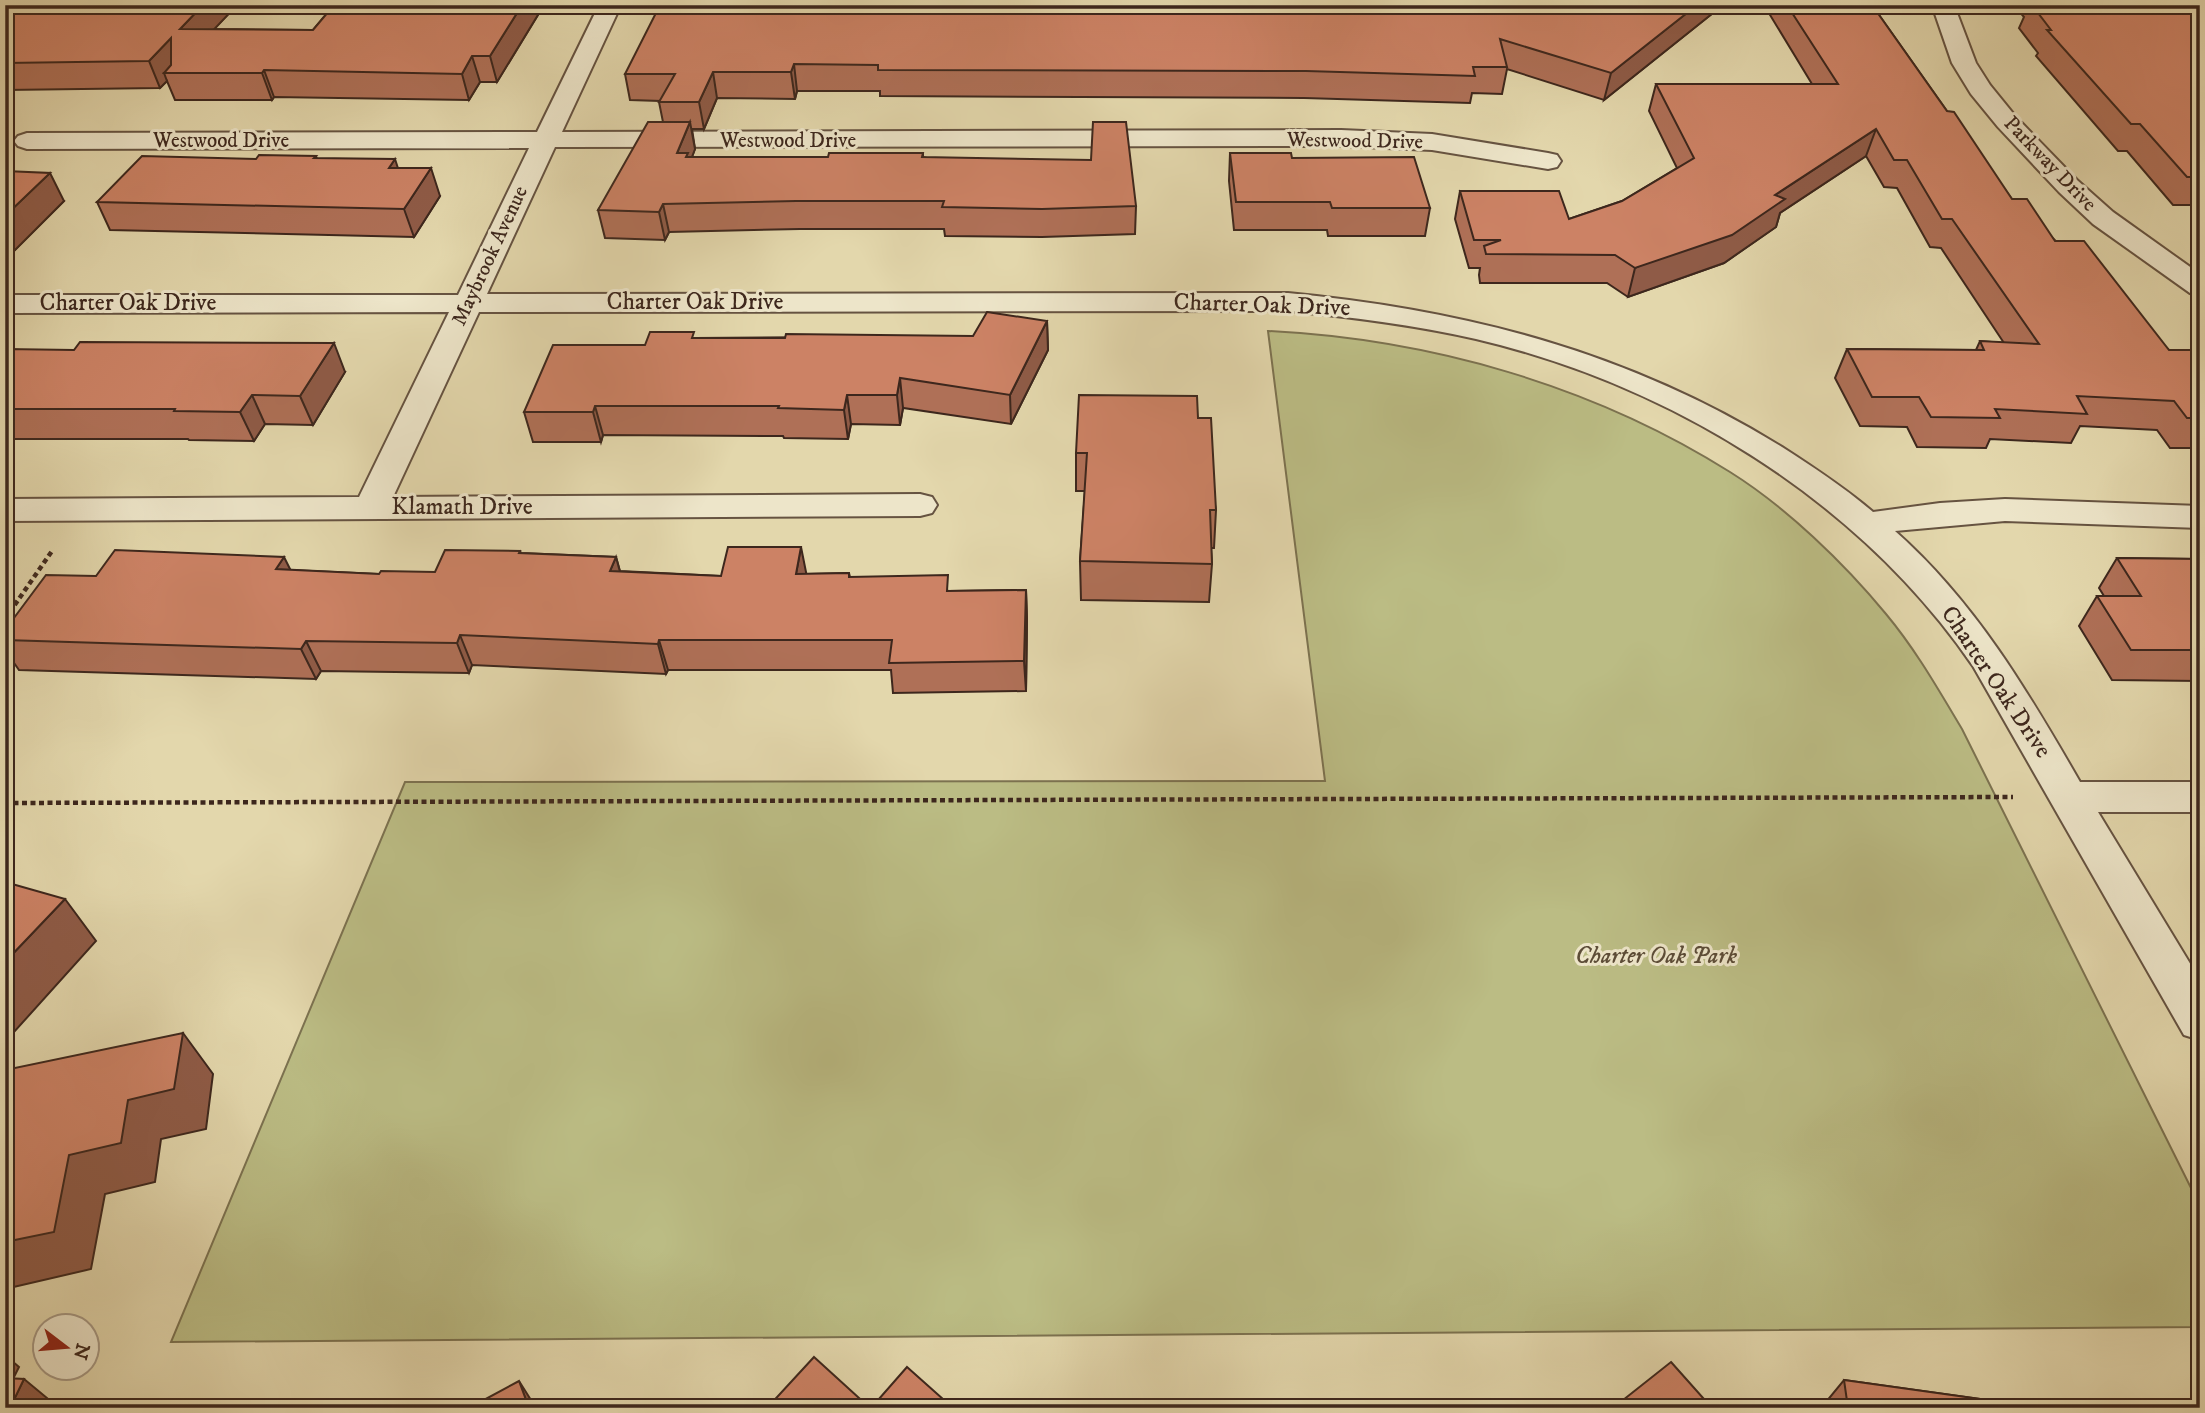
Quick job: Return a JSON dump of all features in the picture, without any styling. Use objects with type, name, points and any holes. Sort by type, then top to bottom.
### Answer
[{"type":"street","name":"Maybrook Avenue","points":[[371,507],[610,5]]},
{"type":"street","name":"Parkway Drive","points":[[1943,5],[1964,63],[1980,89],[2007,122],[2068,186],[2103,218],[2200,287]]},
{"type":"street","name":"Westwood Drive","points":[[27,141],[1341,138],[1433,142],[1548,161]]},
{"type":"street","name":"Charter Oak Drive","points":[[5,304],[1288,302],[1402,315],[1485,332],[1542,348],[1594,366],[1676,402],[1784,462],[1867,524],[1915,569],[1954,613],[2031,726],[2068,797],[2200,1021]]},
{"type":"street","name":"Klamath Drive","points":[[5,510],[919,505]]},
{"type":"street","points":[[1867,524],[1940,514],[2006,510],[2200,517]]},
{"type":"street","points":[[2068,797],[2200,797]]},
{"type":"path","points":[[5,619],[80,509]]},
{"type":"path","points":[[5,803],[2068,797]]},
{"type":"green space","name":"Charter Oak Park","points":[[1268,331],[1389,344],[1449,356],[1566,391],[1622,414],[1677,441],[1751,486],[1793,519],[1852,575],[1907,642],[1962,729],[2200,1206],[2200,1327],[171,1342],[405,782],[1325,781]]},
{"type":"building","points":[[5,5],[203,5],[180,29],[313,30],[334,5],[522,5],[490,56],[472,56],[462,74],[264,70],[262,73],[164,73],[171,65],[171,38],[149,61],[5,63]]},
{"type":"building","points":[[660,5],[1697,5],[1611,73],[1500,39],[1507,67],[1473,67],[1475,76],[1306,71],[878,70],[878,65],[794,64],[791,72],[713,72],[699,102],[659,102],[675,74],[625,74]]},
{"type":"building","points":[[1787,5],[1872,5],[1947,111],[1954,112],[2012,199],[2027,199],[2055,241],[2084,241],[2169,350],[2200,350],[2200,418],[2187,418],[2174,401],[2077,396],[2087,414],[1995,409],[2000,418],[1931,417],[1919,397],[1872,397],[1847,349],[1984,350],[1980,341],[2039,344],[1952,219],[1942,219],[1907,160],[1894,160],[1876,129],[1775,195],[1785,199],[1732,235],[1635,268],[1615,255],[1486,254],[1484,246],[1501,240],[1474,240],[1460,191],[1559,191],[1569,219],[1622,201],[1694,158],[1656,84],[1838,84]]},
{"type":"building","points":[[2032,5],[2200,5],[2200,84],[2196,83],[2200,88],[2200,177],[2187,177],[2140,124],[2131,124],[2047,30],[2051,30]]},
{"type":"building","points":[[648,122],[690,122],[677,153],[688,153],[686,157],[828,157],[829,153],[923,153],[922,157],[1091,160],[1093,122],[1126,122],[1136,206],[1042,209],[942,207],[944,201],[796,201],[663,204],[659,212],[598,210]]},
{"type":"building","points":[[1230,153],[1291,153],[1292,158],[1414,157],[1430,208],[1332,208],[1330,202],[1236,202]]},
{"type":"building","points":[[259,155],[395,159],[389,168],[431,168],[404,209],[97,202],[142,156],[256,159]]},
{"type":"building","points":[[5,171],[50,173],[5,216]]},
{"type":"building","points":[[987,312],[1047,321],[1010,395],[900,378],[897,395],[847,395],[844,410],[778,408],[779,406],[595,406],[593,412],[524,412],[553,345],[645,345],[650,332],[694,332],[692,338],[785,338],[786,334],[973,336]]},
{"type":"building","points":[[80,342],[334,343],[300,396],[252,395],[240,412],[174,411],[175,409],[5,409],[5,349],[74,350]]},
{"type":"building","points":[[1079,395],[1197,396],[1198,418],[1211,418],[1216,510],[1210,510],[1212,564],[1080,561],[1087,453],[1076,453]]},
{"type":"building","points":[[728,547],[801,547],[796,574],[849,573],[849,577],[948,575],[947,591],[1026,590],[1024,661],[889,663],[892,640],[659,640],[658,644],[460,635],[457,643],[306,641],[301,649],[5,640],[5,630],[46,575],[96,576],[115,550],[284,557],[276,569],[379,574],[381,571],[435,572],[445,550],[520,551],[519,553],[616,557],[610,571],[721,576]]},
{"type":"building","points":[[2117,558],[2200,559],[2200,650],[2131,650],[2097,596],[2141,596]]},
{"type":"building","points":[[5,882],[65,899],[5,962]]},
{"type":"building","points":[[183,1033],[174,1089],[128,1100],[121,1143],[69,1155],[54,1232],[5,1242],[5,1070]]},
{"type":"building","points":[[814,1357],[870,1408],[767,1408]]},
{"type":"building","points":[[1671,1362],[1712,1408],[1613,1408]]},
{"type":"building","points":[[907,1367],[953,1408],[871,1408]]},
{"type":"building","points":[[5,1378],[24,1379],[10,1408],[5,1408]]},
{"type":"building","points":[[1844,1380],[2045,1408],[1848,1408]]},
{"type":"building","points":[[519,1381],[529,1408],[469,1408]]},
{"type":"building","points":[[430,1401],[433,1408],[417,1408]]}]
